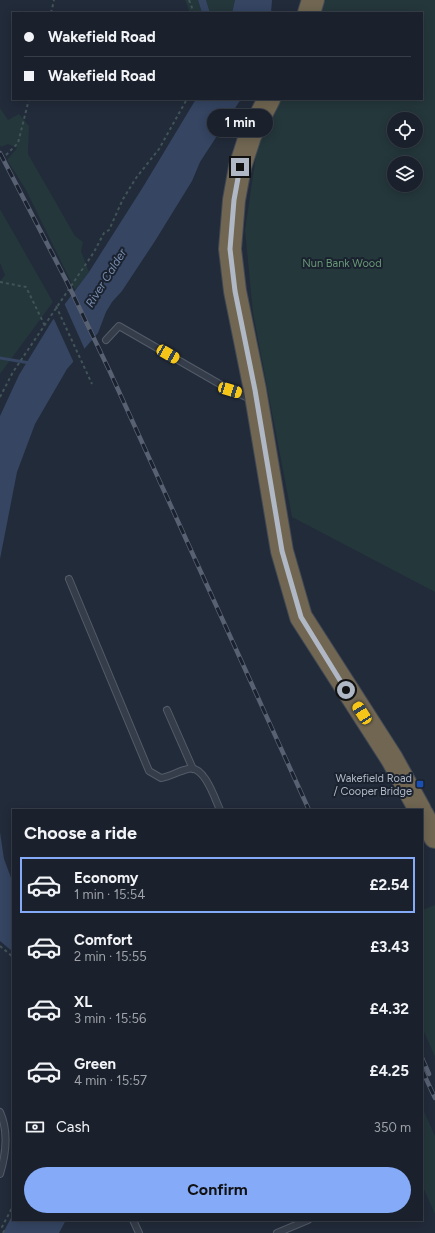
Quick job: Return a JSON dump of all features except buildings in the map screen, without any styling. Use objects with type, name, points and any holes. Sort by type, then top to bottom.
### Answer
[{"type":"highway","points":[[309,12],[313,0]]},
{"type":"highway","points":[[269,100],[250,136],[240,167],[234,200],[230,249],[235,291],[258,402],[282,551],[301,617],[392,759],[419,809]]},
{"type":"highway","points":[[423,816],[435,837]]},
{"type":"lane","points":[[106,340],[119,326],[230,390],[258,402]]},
{"type":"lane","points":[[69,579],[149,770],[161,778],[190,768],[193,769],[203,775],[207,781],[220,809]]},
{"type":"lane","points":[[167,710],[193,769]]},
{"type":"lane","points":[[0,1112],[3,1119],[6,1153],[0,1174]]},
{"type":"lane","points":[[133,1221],[139,1233]]},
{"type":"lane","points":[[278,1233],[297,1222]]},
{"type":"path","points":[[51,12],[54,0]]},
{"type":"path","points":[[189,0],[194,12]]},
{"type":"path","points":[[6,155],[18,143],[29,100]]},
{"type":"path","points":[[0,397],[13,372],[94,252],[104,233],[109,230],[112,220],[136,178],[159,149],[186,100]]},
{"type":"path","points":[[0,282],[26,287],[45,326]]},
{"type":"path","points":[[56,306],[92,384]]},
{"type":"path","points":[[0,946],[12,955]]},
{"type":"path","points":[[3,1233],[4,1231],[2,1227],[12,1208]]},
{"type":"green space","points":[[185,0],[198,0],[202,12],[190,12]]},
{"type":"green space","points":[[206,0],[235,0],[232,12],[210,12]]},
{"type":"green space","name":"Nun Bank Wood","points":[[319,0],[435,0],[435,592],[292,517],[253,313],[245,230],[257,149],[279,100],[423,100],[423,12],[317,12]]},
{"type":"green space","points":[[0,108],[8,120],[19,114],[29,126],[28,154],[75,236],[83,242],[81,251],[89,272],[75,290],[26,190],[7,160],[17,148],[8,144],[1,147],[0,145]]},
{"type":"green space","points":[[0,209],[53,302],[0,374],[0,281],[5,275],[0,263]]},
{"type":"green space","points":[[435,905],[435,1057],[423,1029],[423,910]]},
{"type":"green space","points":[[423,1109],[435,1136],[435,1214],[423,1187]]},
{"type":"water","points":[[198,0],[206,0],[210,12],[202,12]]},
{"type":"water","points":[[235,0],[272,0],[271,12],[232,12]]},
{"type":"water","name":"River Calder","points":[[195,100],[240,100],[200,162],[192,181],[155,241],[122,291],[112,302],[106,312],[98,333],[67,369],[35,424],[17,472],[0,559],[0,416],[19,375],[52,321],[89,272],[143,187]]},
{"type":"water","points":[[0,832],[4,859],[12,880],[12,951],[0,941]]},
{"type":"water","points":[[12,1216],[12,1221],[65,1221],[59,1233],[3,1233]]},
{"type":"pier","points":[[64,303],[85,350],[74,363],[53,317]]},
{"type":"waterway","points":[[0,358],[30,363]]},
{"type":"railway","points":[[0,153],[67,282],[111,374],[309,809]]},
{"type":"railway","points":[[423,1060],[429,1074]]},
{"type":"railway","points":[[423,1072],[435,1098]]},
{"type":"place","name":"Wakefield Road / Cooper Bridge","points":[[420,784]]},
{"type":"route","points":[[240,167],[234,200],[230,249],[235,291],[255,390],[282,551],[301,617],[346,690]]}]
